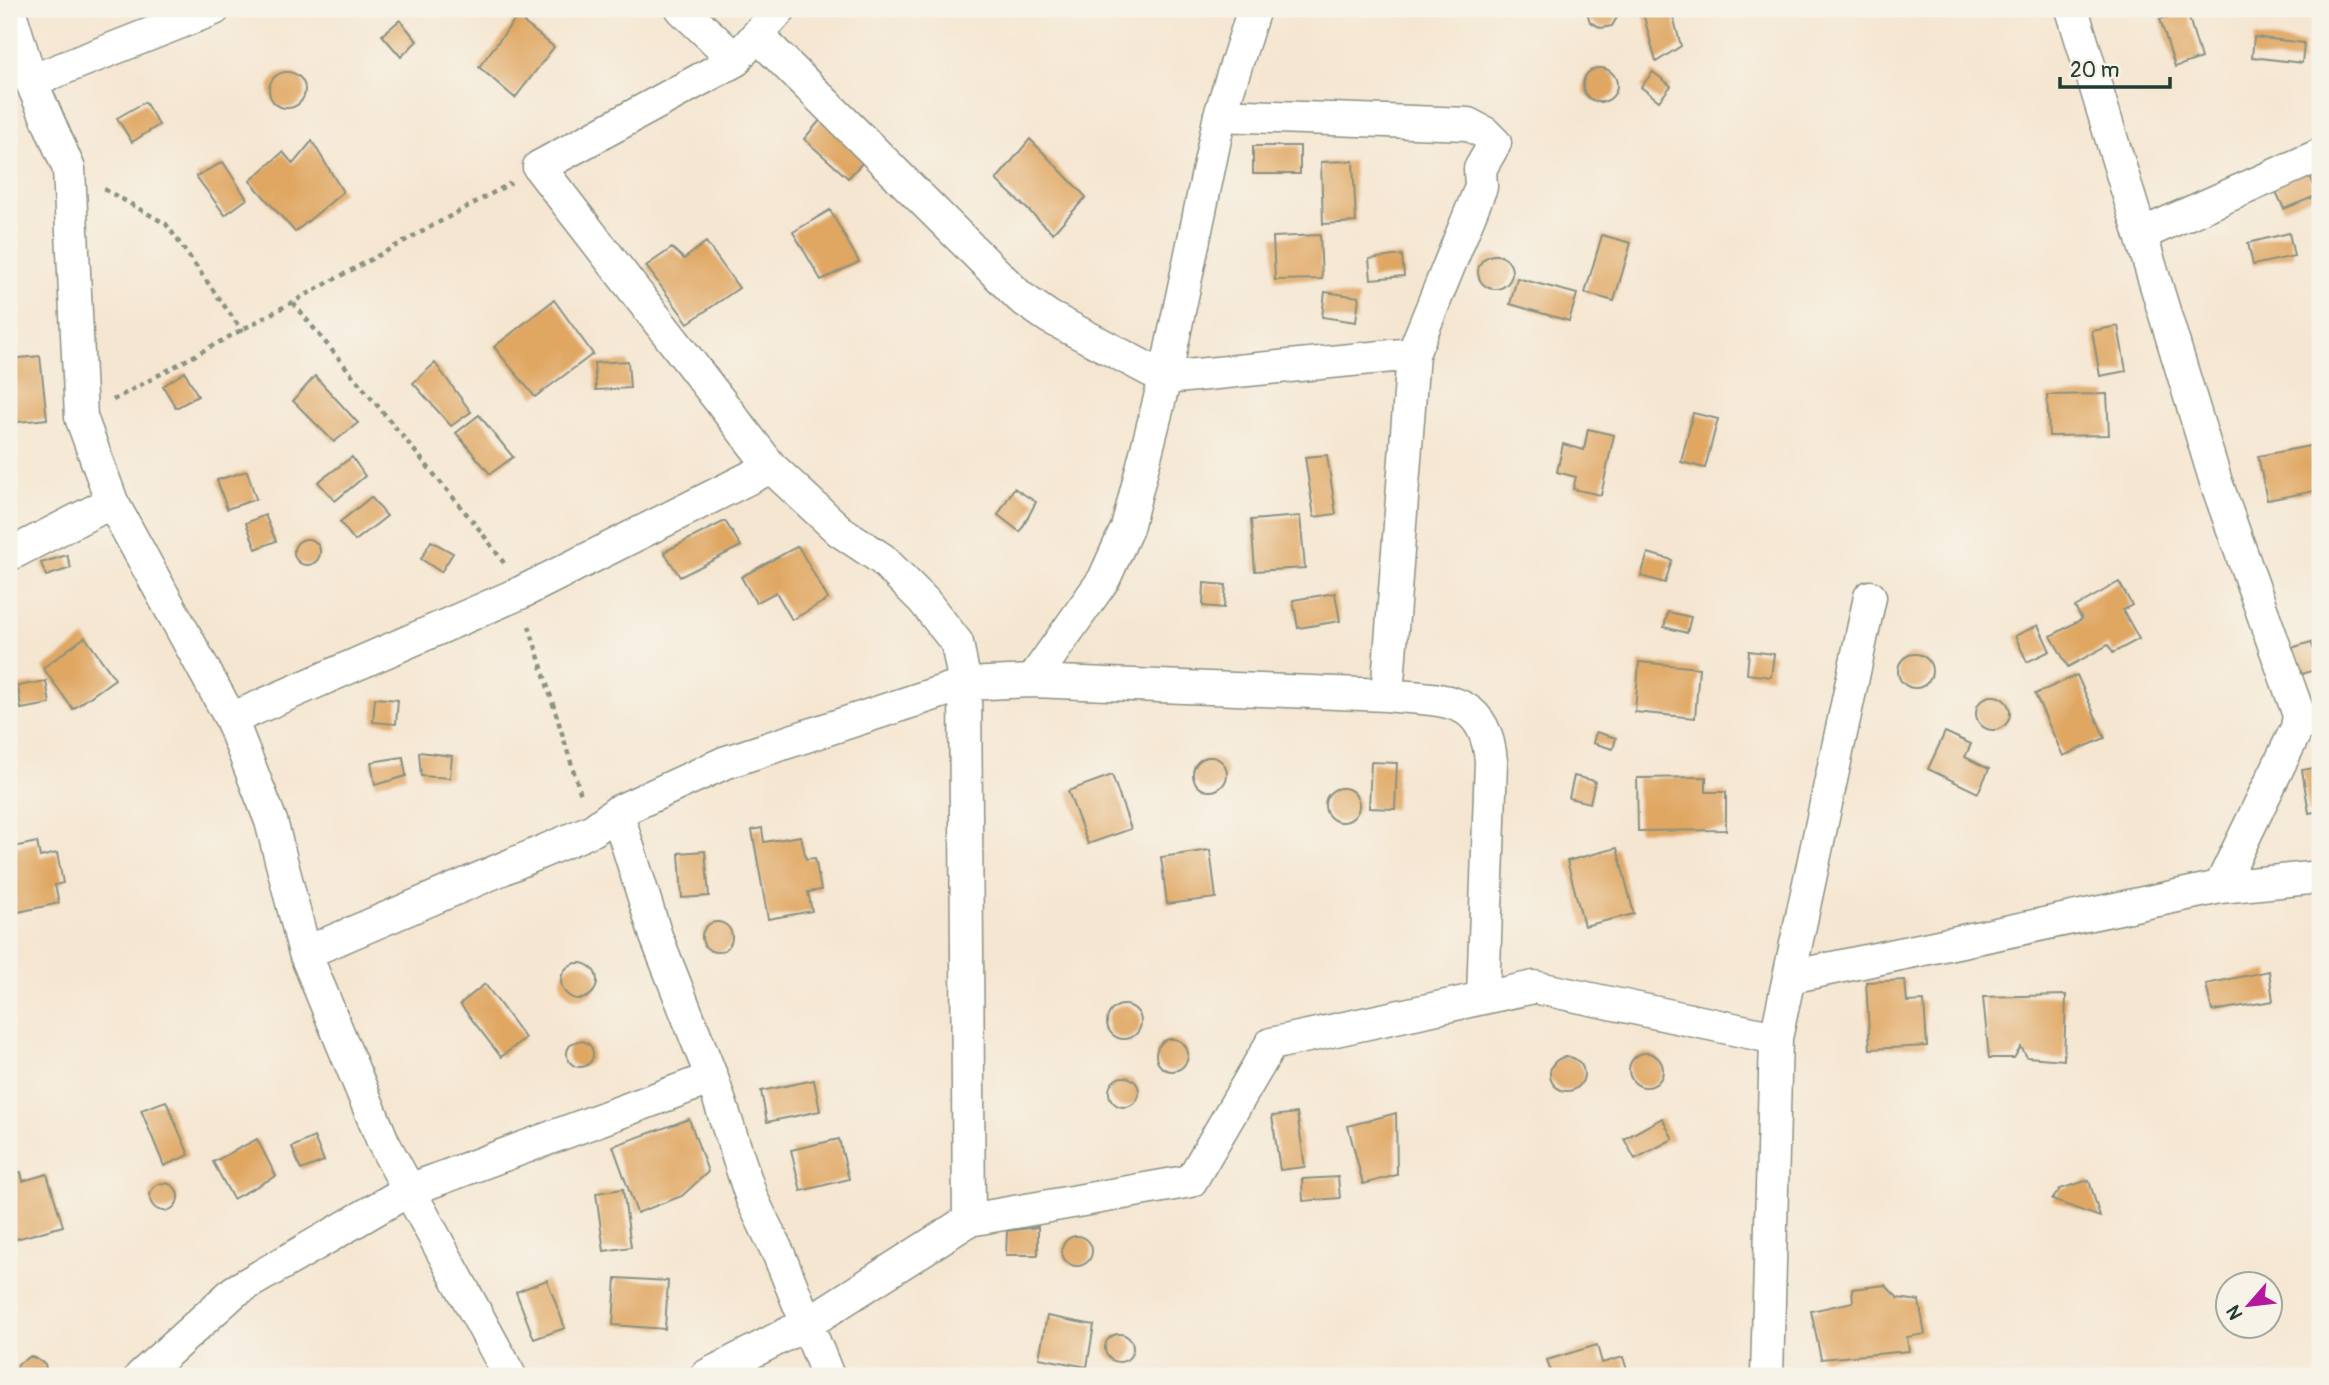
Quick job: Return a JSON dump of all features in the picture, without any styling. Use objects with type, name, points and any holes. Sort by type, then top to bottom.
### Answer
[{"type":"street","points":[[9,9],[32,80],[69,169],[81,417],[112,502],[231,719],[271,821],[305,953],[384,1144],[510,1376]]},
{"type":"street","points":[[32,80],[214,9]]},
{"type":"street","points":[[682,9],[736,60]]},
{"type":"street","points":[[780,9],[736,60],[539,167],[771,467],[841,531],[882,559],[923,601],[957,643],[965,684],[969,1220]]},
{"type":"street","points":[[1032,681],[1104,579],[1126,527],[1165,378],[1220,114],[1254,9]]},
{"type":"street","points":[[2072,9],[2216,482],[2299,715],[2297,728],[2220,887]]},
{"type":"street","points":[[757,36],[1020,297],[1049,317],[1165,378],[1413,354]]},
{"type":"street","points":[[1220,114],[1468,124],[1485,132],[1495,143],[1480,169],[1481,187],[1413,354],[1387,695]]},
{"type":"street","points":[[2142,234],[2320,155]]},
{"type":"street","points":[[231,719],[520,593],[771,467]]},
{"type":"street","points":[[9,555],[112,502]]},
{"type":"street","points":[[1767,1376],[1776,1038],[1870,597]]},
{"type":"street","points":[[305,953],[605,821],[724,763],[965,684],[1032,681],[1387,695],[1460,703],[1477,717],[1489,736],[1491,761],[1483,998]]},
{"type":"street","points":[[605,821],[712,1078],[752,1199],[808,1323],[828,1376]]},
{"type":"street","points":[[1790,977],[2220,887],[2320,877]]},
{"type":"street","points":[[706,1376],[808,1323],[969,1220],[1191,1181],[1271,1044],[1534,987],[1776,1038]]},
{"type":"street","points":[[141,1376],[235,1291],[410,1189],[712,1078]]},
{"type":"path","points":[[81,417],[243,332],[539,167]]},
{"type":"path","points":[[69,169],[166,224],[243,332]]},
{"type":"path","points":[[293,303],[480,529],[520,593],[605,821]]},
{"type":"building","points":[[1586,9],[1620,9],[1620,12],[1612,26],[1601,28],[1590,22]]},
{"type":"building","points":[[1642,9],[1671,9],[1681,46],[1656,62]]},
{"type":"building","points":[[2187,11],[2201,58],[2175,67],[2160,19]]},
{"type":"building","points":[[517,17],[554,47],[515,98],[479,67]]},
{"type":"building","points":[[400,20],[417,41],[401,57],[382,35]]},
{"type":"building","points":[[2254,37],[2304,43],[2302,63],[2252,57]]},
{"type":"building","points":[[1600,68],[1612,73],[1617,85],[1612,97],[1600,102],[1588,97],[1583,85],[1588,73]]},
{"type":"building","points":[[287,72],[300,77],[305,90],[300,103],[287,108],[274,103],[269,90],[274,77]]},
{"type":"building","points":[[1653,72],[1671,86],[1659,101],[1641,87]]},
{"type":"building","points":[[145,102],[159,125],[132,142],[117,118]]},
{"type":"building","points":[[822,118],[866,159],[848,178],[804,139]]},
{"type":"building","points":[[1030,139],[1086,197],[1053,233],[996,180]]},
{"type":"building","points":[[312,141],[343,192],[295,232],[250,181],[283,152],[293,164]]},
{"type":"building","points":[[1253,146],[1300,146],[1300,174],[1253,174]]},
{"type":"building","points":[[1353,161],[1356,222],[1323,224],[1321,162]]},
{"type":"building","points":[[223,162],[247,199],[225,215],[196,176]]},
{"type":"building","points":[[2308,171],[2318,195],[2284,209],[2273,185]]},
{"type":"building","points":[[830,210],[859,262],[821,280],[793,232]]},
{"type":"building","points":[[2289,233],[2294,256],[2253,265],[2248,243]]},
{"type":"building","points":[[1320,235],[1322,279],[1275,280],[1273,237]]},
{"type":"building","points":[[1602,235],[1631,243],[1614,301],[1585,293]]},
{"type":"building","points":[[706,242],[739,288],[688,323],[646,266],[672,248],[684,259]]},
{"type":"building","points":[[1402,255],[1404,276],[1371,279],[1369,259]]},
{"type":"building","points":[[1495,255],[1507,260],[1512,272],[1507,284],[1495,289],[1483,284],[1478,272],[1483,260]]},
{"type":"building","points":[[1517,278],[1577,294],[1569,321],[1510,304]]},
{"type":"building","points":[[1325,292],[1359,297],[1356,322],[1322,317]]},
{"type":"building","points":[[554,300],[593,354],[535,397],[494,347]]},
{"type":"building","points":[[2118,326],[2126,371],[2100,376],[2092,331]]},
{"type":"building","points":[[40,356],[47,419],[9,423],[9,359]]},
{"type":"building","points":[[628,361],[630,388],[596,390],[594,363]]},
{"type":"building","points":[[435,363],[471,412],[451,426],[413,383]]},
{"type":"building","points":[[185,372],[198,396],[176,408],[163,386]]},
{"type":"building","points":[[315,376],[358,423],[334,442],[293,401]]},
{"type":"building","points":[[2107,394],[2109,435],[2049,436],[2047,395]]},
{"type":"building","points":[[1693,413],[1718,419],[1705,468],[1681,462]]},
{"type":"building","points":[[479,415],[513,457],[490,474],[456,433]]},
{"type":"building","points":[[1588,429],[1614,435],[1601,495],[1573,489],[1576,477],[1557,472],[1563,444],[1584,450]]},
{"type":"building","points":[[2320,444],[2320,490],[2267,500],[2258,456]]},
{"type":"building","points":[[1327,455],[1336,514],[1314,517],[1305,457]]},
{"type":"building","points":[[352,457],[365,476],[335,501],[318,482]]},
{"type":"building","points":[[247,471],[256,499],[227,509],[217,480]]},
{"type":"building","points":[[1014,488],[1036,502],[1020,532],[998,515]]},
{"type":"building","points":[[371,497],[387,516],[355,541],[340,522]]},
{"type":"building","points":[[265,515],[276,541],[256,549],[246,523]]},
{"type":"building","points":[[1300,516],[1305,568],[1255,571],[1251,520]]},
{"type":"building","points":[[725,521],[741,546],[680,577],[664,552]]},
{"type":"building","points":[[307,539],[316,543],[320,552],[316,561],[307,565],[298,561],[294,552],[298,543]]},
{"type":"building","points":[[431,541],[453,553],[441,572],[421,559]]},
{"type":"building","points":[[798,546],[828,599],[792,620],[776,592],[756,603],[741,577]]},
{"type":"building","points":[[1648,553],[1672,560],[1665,583],[1641,576]]},
{"type":"building","points":[[67,555],[71,568],[46,576],[41,563]]},
{"type":"building","points":[[2119,582],[2132,605],[2123,610],[2139,639],[2113,653],[2108,645],[2068,667],[2051,636],[2082,619],[2075,607]]},
{"type":"building","points":[[1204,583],[1226,585],[1224,608],[1203,606]]},
{"type":"building","points":[[1335,593],[1340,621],[1298,628],[1293,600]]},
{"type":"building","points":[[1668,612],[1691,617],[1687,633],[1664,627]]},
{"type":"building","points":[[2038,625],[2050,651],[2027,662],[2015,636]]},
{"type":"building","points":[[85,637],[115,679],[73,709],[43,668]]},
{"type":"building","points":[[2311,642],[2320,668],[2294,677],[2285,650]]},
{"type":"building","points":[[1749,651],[1774,654],[1771,677],[1747,674]]},
{"type":"building","points":[[1915,654],[1927,659],[1932,671],[1927,683],[1915,688],[1903,683],[1898,671],[1903,659]]},
{"type":"building","points":[[1639,662],[1699,668],[1695,718],[1635,712]]},
{"type":"building","points":[[2077,675],[2105,738],[2063,756],[2035,694]]},
{"type":"building","points":[[46,681],[50,704],[21,709],[18,686]]},
{"type":"building","points":[[1993,696],[2005,701],[2010,713],[2005,725],[1993,730],[1981,725],[1976,713],[1981,701]]},
{"type":"building","points":[[375,698],[398,700],[396,724],[373,722]]},
{"type":"building","points":[[1596,732],[1616,738],[1613,749],[1593,743]]},
{"type":"building","points":[[1945,732],[1971,744],[1965,757],[1989,769],[1978,793],[1928,769]]},
{"type":"building","points":[[419,752],[452,756],[450,778],[421,776]]},
{"type":"building","points":[[403,757],[406,776],[375,785],[371,762]]},
{"type":"building","points":[[1210,757],[1222,762],[1227,774],[1222,786],[1210,791],[1198,786],[1193,774],[1198,762]]},
{"type":"building","points":[[1371,762],[1397,763],[1395,809],[1369,808]]},
{"type":"building","points":[[2320,767],[2320,811],[2309,813],[2302,770]]},
{"type":"building","points":[[1112,775],[1131,829],[1088,844],[1068,791]]},
{"type":"building","points":[[1574,776],[1595,781],[1590,803],[1569,798]]},
{"type":"building","points":[[1706,777],[1706,792],[1726,792],[1726,830],[1638,831],[1637,778]]},
{"type":"building","points":[[1342,788],[1354,793],[1359,805],[1354,817],[1342,822],[1330,817],[1325,805],[1330,793]]},
{"type":"building","points":[[762,828],[764,842],[801,836],[806,859],[815,858],[821,890],[808,892],[812,911],[768,919],[752,830]]},
{"type":"building","points":[[37,842],[40,857],[57,853],[63,883],[55,885],[59,903],[14,913],[9,889],[9,848]]},
{"type":"building","points":[[1617,848],[1634,914],[1584,926],[1567,861]]},
{"type":"building","points":[[1210,850],[1216,898],[1167,904],[1161,857]]},
{"type":"building","points":[[705,851],[709,896],[682,898],[679,853]]},
{"type":"building","points":[[717,922],[727,927],[732,937],[727,947],[717,952],[707,947],[702,937],[707,927]]},
{"type":"building","points":[[579,963],[592,968],[597,981],[592,994],[579,999],[566,994],[561,981],[566,968]]},
{"type":"building","points":[[2269,971],[2273,1001],[2212,1011],[2206,984]]},
{"type":"building","points":[[1905,980],[1907,1002],[1924,1001],[1927,1046],[1870,1049],[1866,982]]},
{"type":"building","points":[[485,984],[525,1038],[501,1057],[460,1004]]},
{"type":"building","points":[[2066,995],[2064,1060],[2027,1057],[2021,1047],[2014,1058],[1989,1058],[1983,997]]},
{"type":"building","points":[[1124,1005],[1136,1010],[1141,1022],[1136,1034],[1124,1039],[1112,1034],[1107,1022],[1112,1010]]},
{"type":"building","points":[[1172,1039],[1184,1043],[1188,1055],[1184,1067],[1172,1071],[1160,1067],[1156,1055],[1160,1043]]},
{"type":"building","points":[[580,1041],[589,1045],[593,1054],[589,1063],[580,1067],[571,1063],[567,1054],[571,1045]]},
{"type":"building","points":[[1646,1053],[1658,1058],[1663,1070],[1658,1082],[1646,1087],[1634,1082],[1629,1070],[1634,1058]]},
{"type":"building","points":[[1567,1057],[1579,1062],[1584,1074],[1579,1086],[1567,1091],[1555,1086],[1550,1074],[1555,1062]]},
{"type":"building","points":[[1124,1077],[1135,1081],[1139,1092],[1135,1103],[1124,1107],[1113,1103],[1109,1092],[1113,1081]]},
{"type":"building","points":[[814,1080],[820,1111],[767,1122],[761,1091]]},
{"type":"building","points":[[166,1101],[189,1155],[164,1166],[141,1110]]},
{"type":"building","points":[[1297,1113],[1305,1167],[1280,1170],[1272,1116]]},
{"type":"building","points":[[1396,1113],[1397,1175],[1363,1184],[1348,1126]]},
{"type":"building","points":[[1662,1118],[1673,1139],[1635,1159],[1624,1139]]},
{"type":"building","points":[[689,1119],[708,1172],[682,1196],[637,1213],[613,1146]]},
{"type":"building","points":[[314,1137],[324,1161],[301,1170],[292,1147]]},
{"type":"building","points":[[257,1139],[276,1176],[233,1199],[213,1162]]},
{"type":"building","points":[[839,1139],[849,1179],[801,1191],[791,1150]]},
{"type":"building","points":[[21,1172],[23,1181],[47,1174],[63,1226],[9,1241],[9,1175]]},
{"type":"building","points":[[1338,1177],[1340,1198],[1303,1201],[1302,1179]]},
{"type":"building","points":[[2089,1180],[2100,1217],[2052,1200],[2060,1189]]},
{"type":"building","points":[[164,1183],[174,1187],[178,1197],[174,1207],[164,1211],[154,1207],[150,1197],[154,1187]]},
{"type":"building","points":[[623,1189],[631,1247],[604,1251],[596,1193]]},
{"type":"building","points":[[1038,1227],[1038,1255],[1006,1255],[1007,1231]]},
{"type":"building","points":[[1077,1236],[1088,1240],[1092,1251],[1088,1262],[1077,1266],[1066,1262],[1062,1251],[1066,1240]]},
{"type":"building","points":[[616,1278],[668,1281],[665,1329],[613,1325]]},
{"type":"building","points":[[547,1280],[565,1328],[534,1339],[516,1292]]},
{"type":"building","points":[[1885,1285],[1898,1298],[1919,1301],[1925,1334],[1907,1337],[1909,1351],[1821,1359],[1811,1311],[1853,1302],[1852,1289]]},
{"type":"building","points":[[1047,1316],[1094,1325],[1087,1367],[1039,1358]]},
{"type":"building","points":[[1119,1334],[1129,1338],[1133,1348],[1129,1358],[1119,1362],[1109,1358],[1105,1348],[1109,1338]]},
{"type":"building","points":[[1597,1345],[1602,1363],[1623,1357],[1628,1373],[1552,1376],[1547,1360]]},
{"type":"building","points":[[31,1356],[45,1364],[47,1376],[16,1376],[18,1364]]}]
